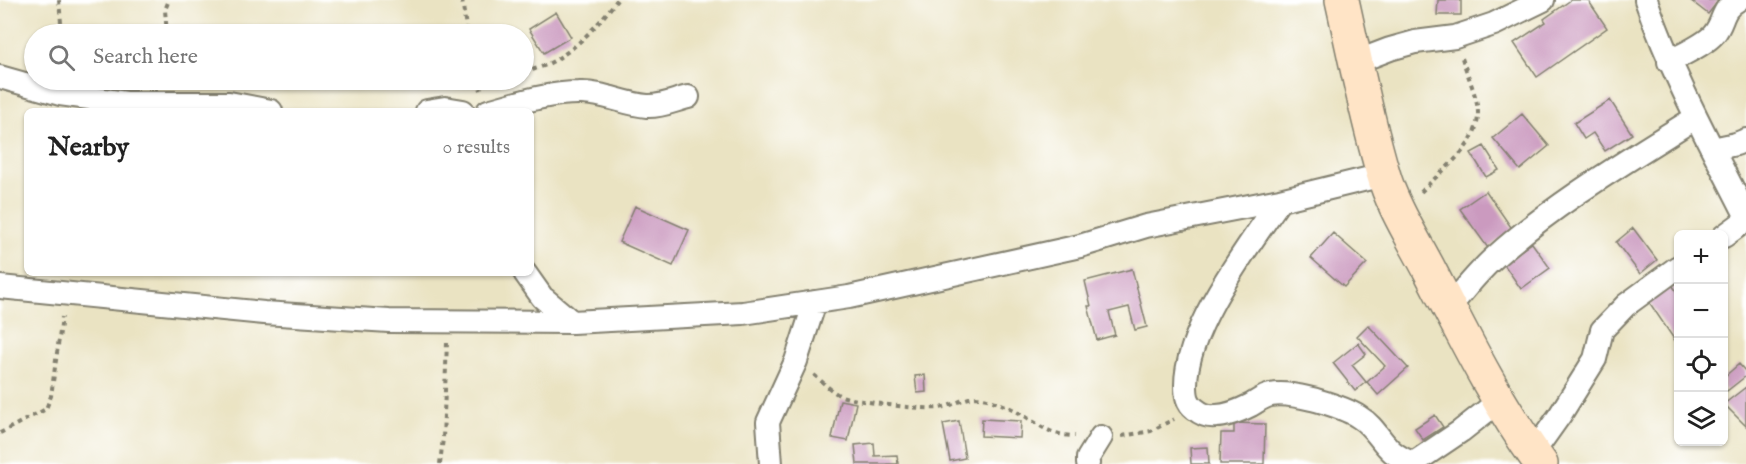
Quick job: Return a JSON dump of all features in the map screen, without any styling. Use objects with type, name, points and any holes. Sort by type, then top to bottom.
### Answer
[{"type":"street","points":[[1342,0],[1383,175],[1401,215],[1499,400],[1537,458],[1560,415],[1595,359],[1602,330],[1626,305],[1674,270]]},
{"type":"street","points":[[1356,62],[1415,42],[1455,37],[1494,24],[1543,0]]},
{"type":"street","points":[[1646,0],[1669,62],[1695,118],[1746,215]]},
{"type":"street","points":[[1669,62],[1708,39],[1715,32],[1729,5],[1738,0]]},
{"type":"street","points":[[0,77],[24,84]]},
{"type":"street","points":[[46,90],[115,101],[229,103],[255,108]]},
{"type":"street","points":[[501,108],[556,95],[580,93],[647,106],[688,97]]},
{"type":"street","points":[[1449,308],[1482,269],[1522,234],[1628,160],[1695,118]]},
{"type":"street","points":[[1713,149],[1746,140]]},
{"type":"street","points":[[0,287],[264,313],[389,321],[572,322],[743,313],[849,297],[1080,246],[1146,226],[1280,200],[1383,175]]},
{"type":"street","points":[[1280,200],[1213,303],[1192,348],[1186,373],[1186,398],[1192,407],[1202,414],[1217,417],[1237,411],[1272,394],[1318,400],[1359,417],[1384,446],[1403,460],[1413,464],[1499,400]]},
{"type":"street","points":[[1728,233],[1746,220]]},
{"type":"street","points":[[527,276],[542,297],[572,322]]},
{"type":"street","points":[[771,464],[768,422],[796,361],[815,302]]},
{"type":"street","points":[[1087,462],[1101,437]]},
{"type":"path","points":[[59,0],[61,24]]},
{"type":"path","points":[[166,24],[165,10],[169,0]]},
{"type":"path","points":[[462,0],[465,24]]},
{"type":"path","points":[[534,69],[569,51],[589,34],[617,0]]},
{"type":"path","points":[[1401,215],[1471,141],[1476,129],[1478,110],[1455,37]]},
{"type":"path","points":[[0,433],[46,409],[51,396],[64,293]]},
{"type":"path","points":[[440,464],[448,321]]},
{"type":"path","points":[[796,361],[840,395],[879,403],[927,408],[941,408],[975,396],[1012,410],[1044,429],[1065,435],[1128,436],[1151,431],[1192,407]]},
{"type":"building","points":[[1438,0],[1461,0],[1461,15],[1437,15]]},
{"type":"building","points":[[1571,0],[1588,0],[1607,28],[1537,77],[1514,43],[1546,22],[1544,19]]},
{"type":"building","points":[[1690,0],[1719,0],[1708,14]]},
{"type":"building","points":[[556,12],[571,37],[544,53],[534,37],[534,26]]},
{"type":"building","points":[[1610,100],[1632,134],[1605,151],[1593,133],[1584,139],[1574,123]]},
{"type":"building","points":[[1522,114],[1549,146],[1520,170],[1493,138]]},
{"type":"building","points":[[1484,146],[1499,170],[1486,177],[1471,153]]},
{"type":"building","points":[[1486,191],[1513,230],[1488,248],[1460,209]]},
{"type":"building","points":[[635,206],[689,230],[673,266],[619,242]]},
{"type":"building","points":[[1633,228],[1657,260],[1640,274],[1616,242]]},
{"type":"building","points":[[1333,233],[1367,263],[1344,287],[1311,258]]},
{"type":"building","points":[[1532,243],[1550,268],[1521,289],[1503,263]]},
{"type":"building","points":[[1132,269],[1147,327],[1135,330],[1129,307],[1109,312],[1115,335],[1097,340],[1088,306],[1091,306],[1085,281]]},
{"type":"building","points":[[1671,283],[1674,288],[1674,339],[1647,299]]},
{"type":"building","points":[[1368,325],[1408,368],[1378,395],[1367,382],[1385,366],[1357,336]]},
{"type":"building","points":[[1358,343],[1366,354],[1352,365],[1366,382],[1355,391],[1333,363]]},
{"type":"building","points":[[1739,364],[1746,372],[1746,376],[1728,390],[1728,374]]},
{"type":"building","points":[[925,375],[926,392],[917,393],[915,376]]},
{"type":"building","points":[[1746,387],[1746,426],[1728,408],[1728,401]]},
{"type":"building","points":[[840,400],[856,403],[848,441],[832,438]]},
{"type":"building","points":[[1435,415],[1443,427],[1423,440],[1415,428]]},
{"type":"building","points":[[982,419],[1021,421],[1020,438],[981,436]]},
{"type":"building","points":[[959,421],[965,458],[950,461],[943,424]]},
{"type":"building","points":[[1234,423],[1265,424],[1264,464],[1220,464],[1221,433],[1234,433]]},
{"type":"building","points":[[874,443],[875,456],[897,455],[898,464],[857,464],[855,445]]},
{"type":"building","points":[[1208,447],[1209,464],[1191,464],[1190,448]]}]
